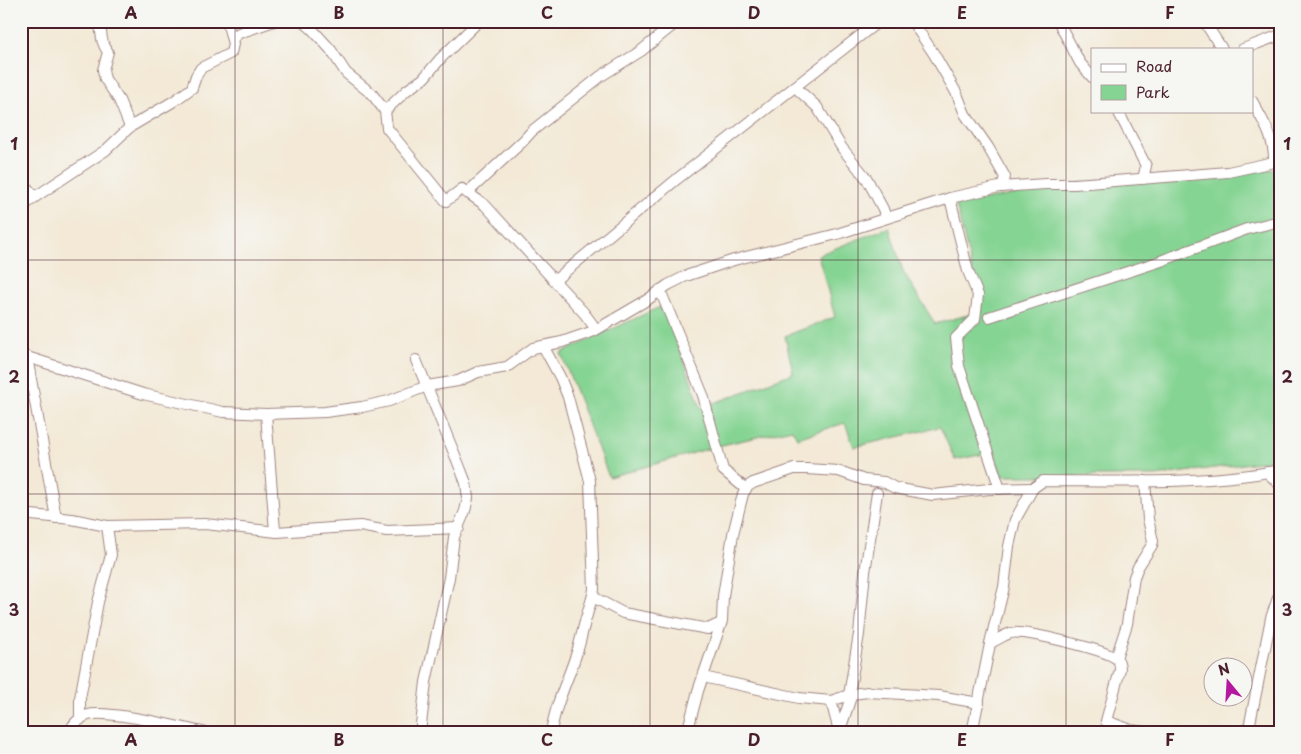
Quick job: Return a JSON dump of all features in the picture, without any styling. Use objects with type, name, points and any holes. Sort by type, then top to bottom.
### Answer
[{"type":"street","points":[[99,21],[102,32],[101,41],[108,52],[103,70],[105,79],[119,100],[130,127]]},
{"type":"street","points":[[21,208],[106,150],[130,127],[192,88],[201,68],[231,53],[232,31],[274,21]]},
{"type":"street","points":[[303,21],[331,50],[346,73],[372,94],[385,111],[387,128],[446,201],[462,189],[485,205],[596,329]]},
{"type":"street","points":[[385,111],[407,90],[423,79],[479,21]]},
{"type":"street","points":[[467,193],[532,131],[601,76],[641,51],[678,21]]},
{"type":"street","points":[[554,281],[677,179],[879,21]]},
{"type":"street","points":[[912,21],[957,94],[965,114],[1000,166],[1005,177],[1002,187]]},
{"type":"street","points":[[1058,21],[1080,63],[1091,76]]},
{"type":"street","points":[[1204,21],[1221,48]]},
{"type":"street","points":[[1246,48],[1280,35]]},
{"type":"street","points":[[795,87],[818,107],[842,148],[866,180],[883,209],[886,218]]},
{"type":"street","points":[[56,518],[24,356],[143,394],[222,412],[266,414],[325,412],[362,407],[389,401],[427,386],[458,381],[478,372],[507,367],[533,348],[562,342],[596,329],[686,276],[734,260],[837,234],[950,198],[1002,187],[1228,172],[1277,162],[1275,149],[1266,125],[1254,104]]},
{"type":"street","points":[[1119,112],[1146,166],[1144,179]]},
{"type":"street","points":[[21,181],[35,197]]},
{"type":"street","points":[[950,198],[968,271],[978,294],[975,319],[956,338],[959,366],[1000,489]]},
{"type":"street","points":[[989,317],[1166,259],[1247,229],[1280,221]]},
{"type":"street","points":[[660,290],[702,395],[723,470],[746,489]]},
{"type":"street","points":[[543,346],[560,377],[568,397],[590,481],[593,597],[587,612],[577,653],[553,719],[551,733]]},
{"type":"street","points":[[416,360],[466,482],[468,498],[454,538],[449,578],[426,682],[420,733]]},
{"type":"street","points":[[266,414],[275,531]]},
{"type":"street","points":[[687,733],[721,623],[732,534],[746,489],[753,483],[794,470],[839,470],[864,480],[884,482],[895,488],[933,495],[1036,486]]},
{"type":"street","points":[[972,733],[979,703],[979,692],[984,678],[990,643],[1004,588],[1009,546],[1016,520],[1042,474],[1051,481],[1145,481],[1206,479],[1280,470]]},
{"type":"street","points":[[1267,472],[1280,485]]},
{"type":"street","points":[[864,480],[877,493]]},
{"type":"street","points":[[1116,658],[1128,624],[1134,577],[1152,545],[1145,481]]},
{"type":"street","points":[[877,493],[891,486]]},
{"type":"street","points":[[839,732],[851,695],[865,572],[877,493]]},
{"type":"street","points":[[21,514],[107,526],[204,524],[275,531],[360,526],[387,531],[459,528]]},
{"type":"street","points":[[80,720],[80,698],[98,602],[111,555],[107,526]]},
{"type":"street","points":[[1248,733],[1271,618],[1279,595]]},
{"type":"street","points":[[593,597],[623,613],[708,630],[721,623]]},
{"type":"street","points":[[996,618],[1013,633],[1070,642],[1098,650],[1116,658],[1120,664],[1120,670],[1106,721],[1109,728],[1152,733]]},
{"type":"street","points":[[708,630],[714,642]]},
{"type":"street","points":[[990,643],[1013,633]]},
{"type":"street","points":[[703,677],[799,698],[831,702],[851,695],[868,692],[939,696],[979,703]]},
{"type":"street","points":[[831,702],[839,732]]},
{"type":"street","points":[[69,733],[73,724],[88,715],[112,715],[207,733]]},
{"type":"green space","points":[[1280,169],[1280,459],[1156,476],[1002,476],[994,452],[955,460],[940,427],[854,447],[845,423],[797,438],[792,429],[722,445],[609,477],[561,353],[664,305],[701,408],[793,373],[785,336],[835,317],[818,255],[889,227],[903,271],[935,324],[982,311],[956,205],[1084,182]]}]
